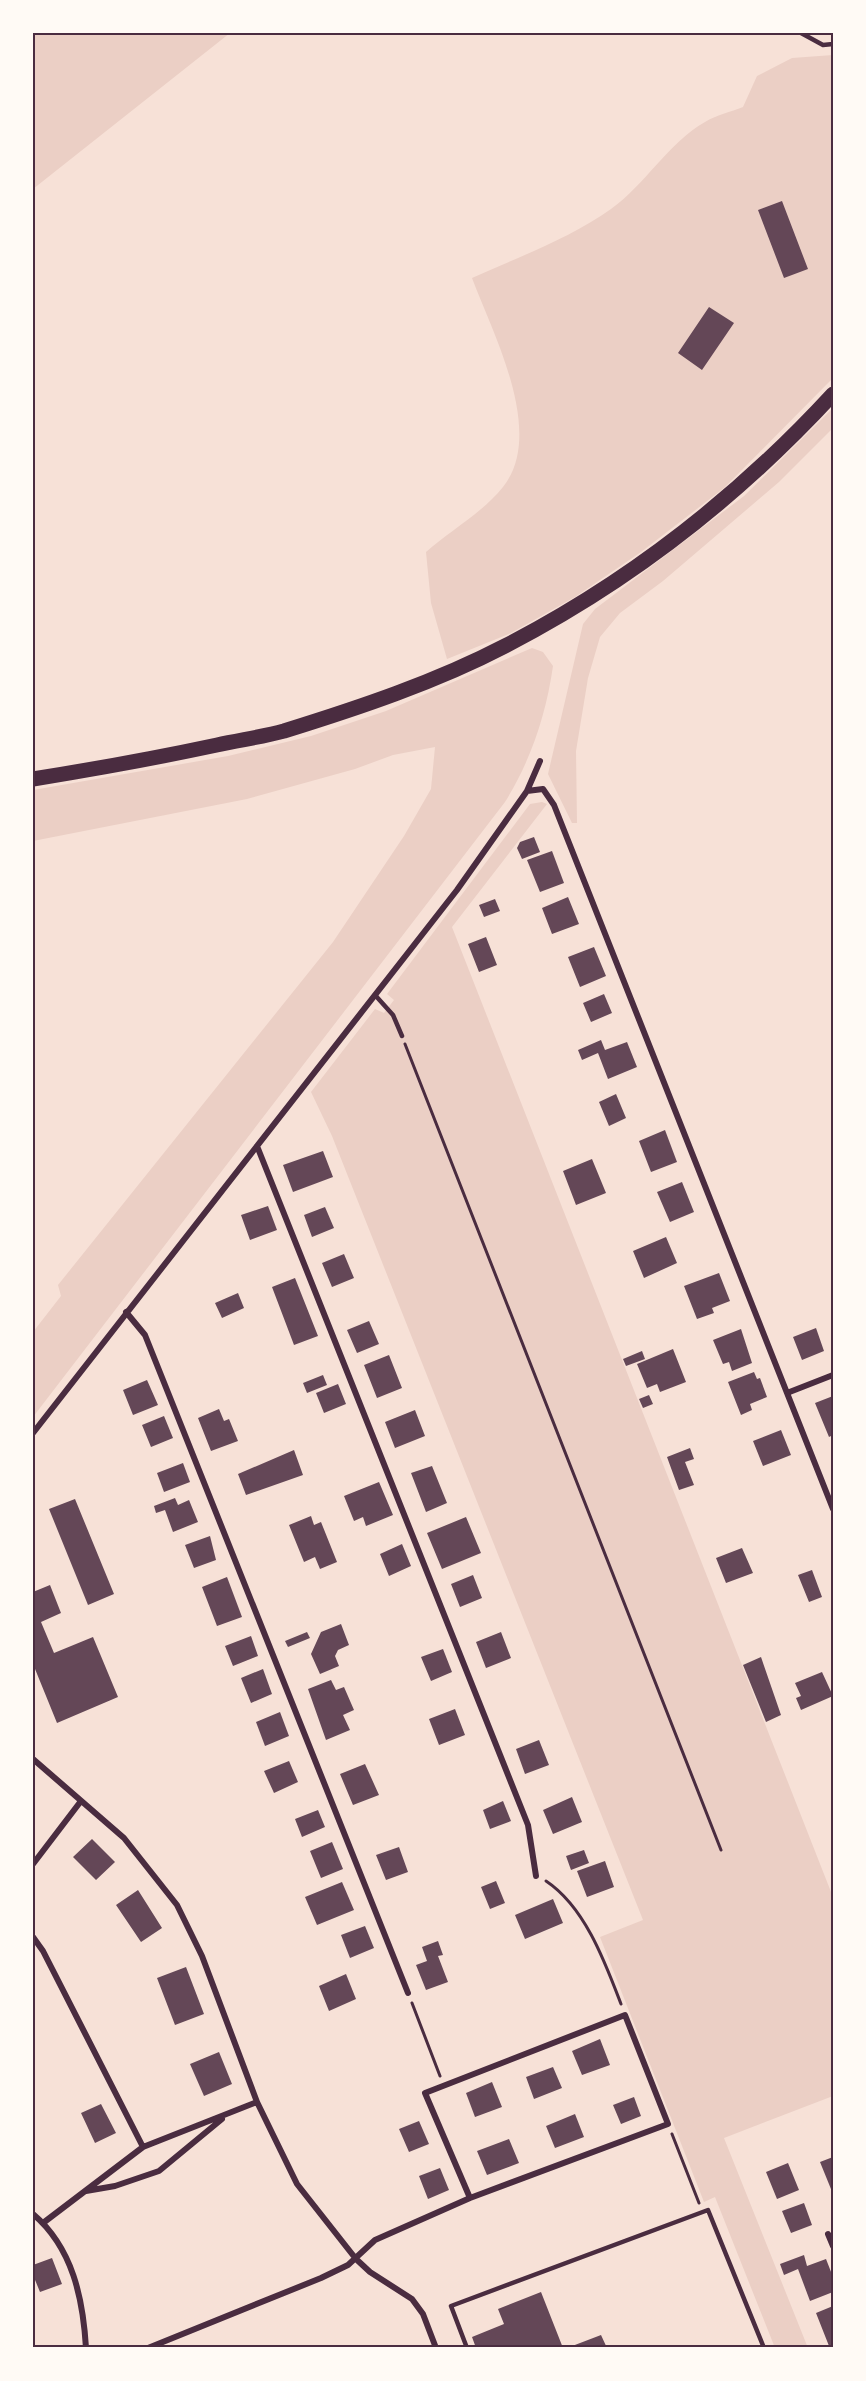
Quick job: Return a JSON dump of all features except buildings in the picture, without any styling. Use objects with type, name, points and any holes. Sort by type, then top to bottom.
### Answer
[{"type":"main road","points":[[33,779],[141,762],[282,731],[437,676],[504,647],[556,618],[668,545],[730,495],[833,394]]},
{"type":"street","points":[[33,1433],[457,890],[527,791],[540,761]]},
{"type":"street","points":[[527,791],[543,789],[554,805],[833,1509]]},
{"type":"street","points":[[257,1146],[528,1825],[536,1876]]},
{"type":"street","points":[[126,1312],[145,1335],[408,1994]]},
{"type":"street","points":[[787,1393],[833,1375]]},
{"type":"street","points":[[33,1759],[124,1838],[177,1905],[202,1956],[257,2102],[297,2184],[356,2259],[370,2272],[412,2299],[423,2314],[436,2348]]},
{"type":"street","points":[[33,1864],[81,1801]]},
{"type":"street","points":[[33,1937],[43,1951],[143,2147]]},
{"type":"street","points":[[148,2348],[321,2278],[356,2259],[375,2240],[470,2198],[668,2124],[625,2015],[425,2093],[470,2198]]},
{"type":"street","points":[[43,2223],[143,2147],[257,2102]]},
{"type":"street","points":[[85,2191],[115,2187],[159,2171],[227,2114]]},
{"type":"street","points":[[33,2214],[43,2223],[74,2272],[84,2306],[86,2348]]},
{"type":"street","points":[[828,2234],[833,2246]]},
{"type":"lane","points":[[801,33],[823,45],[833,44]]},
{"type":"lane","points":[[375,995],[393,1014],[402,1036]]},
{"type":"lane","points":[[467,2348],[451,2306],[708,2210],[764,2348]]},
{"type":"path","points":[[402,1036],[721,1850]]},
{"type":"path","points":[[536,1876],[555,1888],[597,1941],[625,2015]]},
{"type":"path","points":[[408,1994],[444,2085]]},
{"type":"path","points":[[668,2124],[703,2211]]},
{"type":"shaded area","points":[[33,33],[230,33],[33,189]]},
{"type":"shaded area","points":[[833,55],[833,378],[724,488],[641,552],[575,597],[511,633],[447,659],[431,603],[426,552],[476,513],[503,487],[515,465],[519,439],[518,412],[511,383],[472,278],[561,238],[611,209],[692,130],[714,117],[743,107],[757,76],[792,58]]},
{"type":"shaded area","points":[[833,408],[833,428],[779,482],[663,581],[620,613],[600,637],[588,678],[576,751],[577,823],[572,823],[548,774],[583,624],[595,609],[744,496]]},
{"type":"shaded area","points":[[532,648],[543,652],[553,666],[550,684],[542,719],[530,753],[505,802],[33,1417],[33,1332],[61,1296],[58,1285],[333,942],[404,836],[431,789],[435,747],[393,755],[355,769],[247,799],[33,841],[33,790],[228,756],[311,736],[386,711]]},
{"type":"shaded area","points":[[542,802],[547,804],[452,927],[833,1897],[833,2096],[724,2138],[808,2348],[775,2348],[715,2197],[704,2202],[600,1937],[643,1920],[332,1136],[311,1092],[375,1009],[384,1013],[394,1000],[387,994],[530,804]]}]
